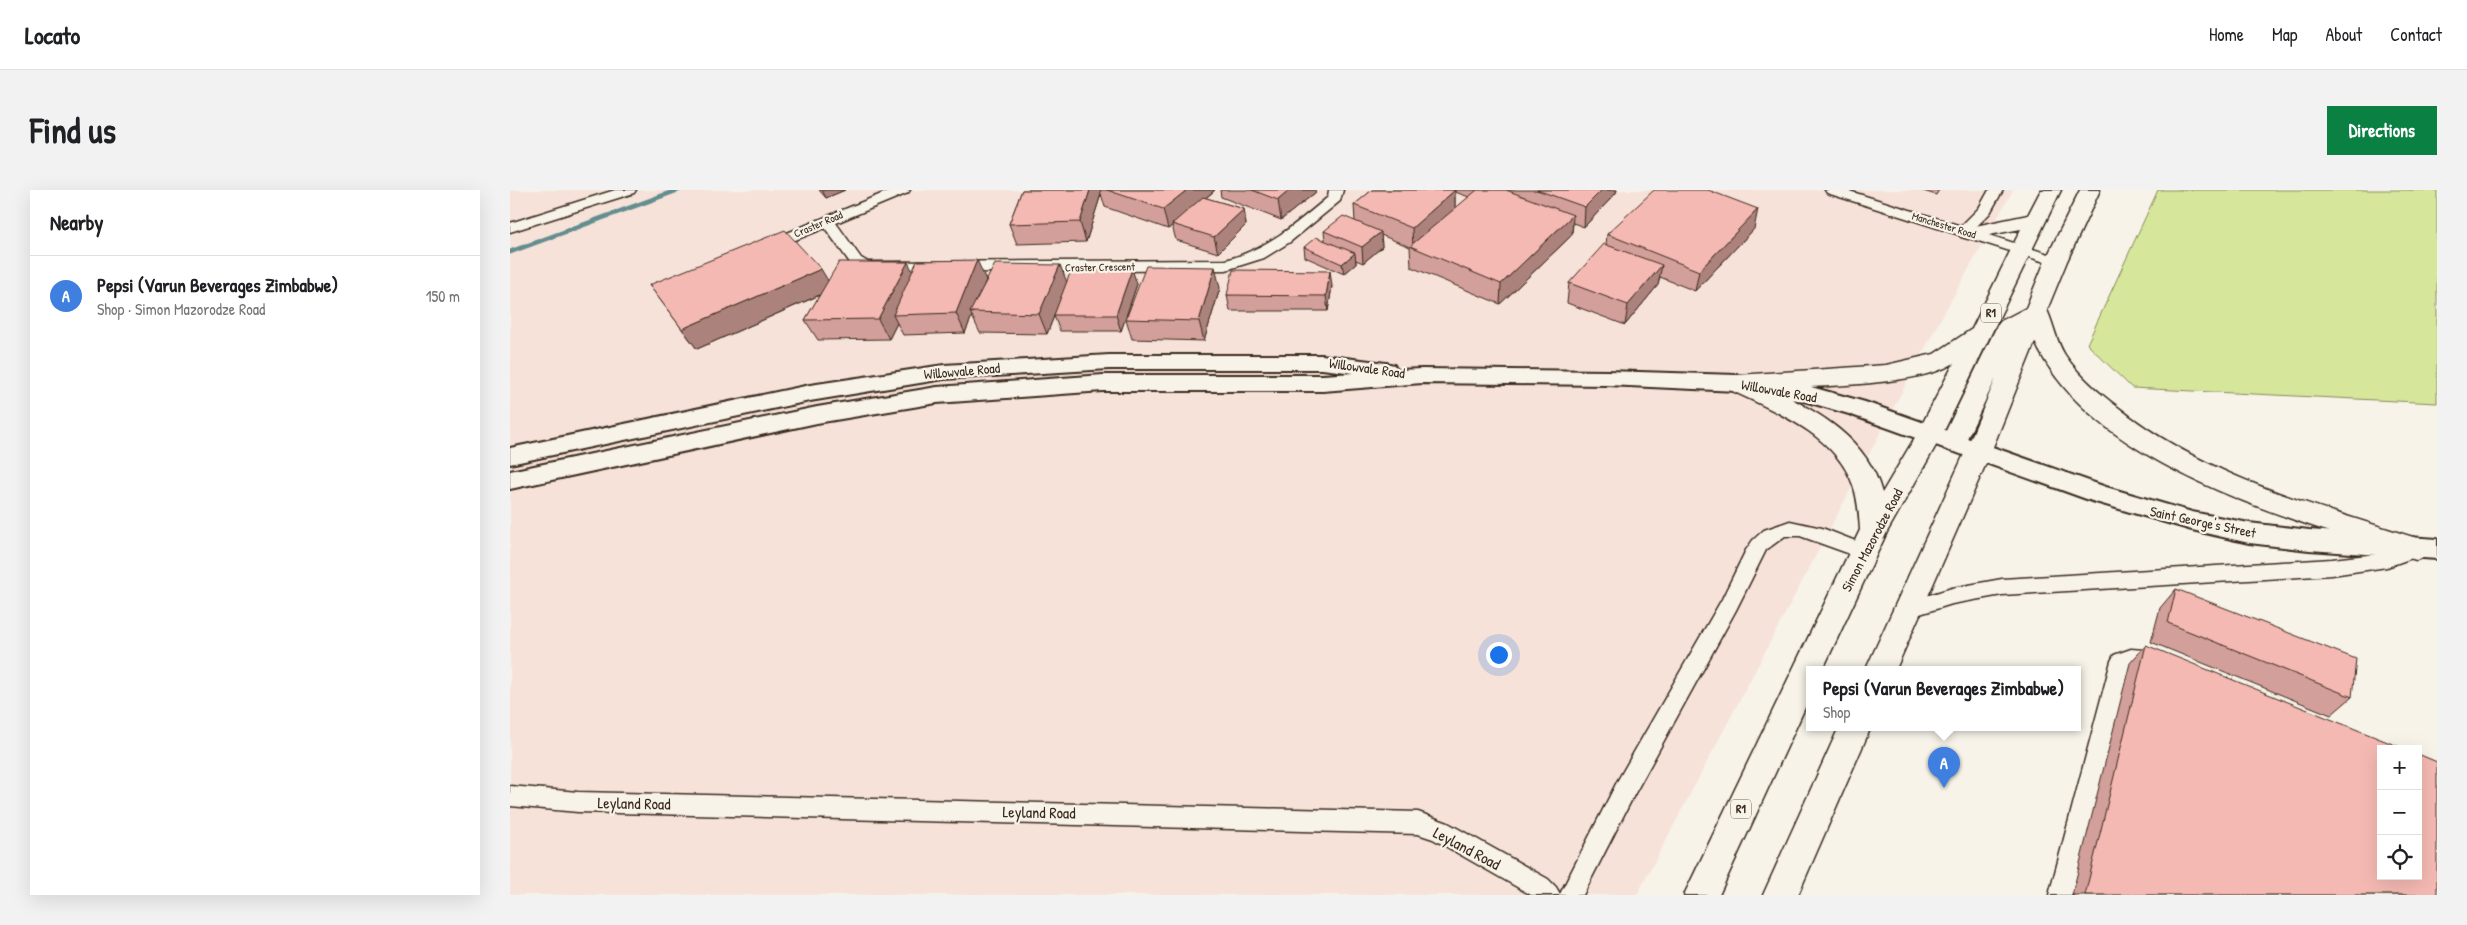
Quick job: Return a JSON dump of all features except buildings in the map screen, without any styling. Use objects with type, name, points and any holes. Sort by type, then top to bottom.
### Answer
[{"type":"highway","name":"Simon Mazorodze Road","points":[[1882,666],[1908,610],[1982,332],[2051,190]]},
{"type":"highway","points":[[2021,249],[2040,247],[2056,214],[2089,193]]},
{"type":"highway","name":"Simon Mazorodze Road","points":[[1810,666],[1869,541],[1954,443],[2037,311],[2056,261],[2089,193]]},
{"type":"highway","points":[[1966,232],[2036,220]]},
{"type":"highway","points":[[2037,311],[2047,343],[2080,389],[2124,427],[2159,449],[2205,474],[2253,496],[2427,549]]},
{"type":"highway","points":[[1737,383],[1886,373],[1920,367],[1942,360],[1982,332]]},
{"type":"highway","points":[[1737,383],[1800,414],[1824,429],[1844,446],[1866,484],[1869,541]]},
{"type":"highway","name":"Simon Mazorodze Road","points":[[1701,895],[1806,674]]},
{"type":"highway","points":[[1780,895],[1853,731]]},
{"type":"main road","name":"Willowvale Road","points":[[510,456],[810,393],[944,372],[1109,362],[1322,362],[1422,376]]},
{"type":"main road","name":"Willowvale Road","points":[[510,480],[817,415],[937,395],[1021,387],[1103,383],[1322,383],[1422,376],[1607,378],[1737,383],[1804,393],[1832,400],[1954,443]]},
{"type":"main road","name":"Saint George's Street","points":[[1954,443],[2100,495],[2192,521],[2248,533],[2427,549]]},
{"type":"street","points":[[510,228],[629,190]]},
{"type":"street","name":"Craster Road","points":[[757,250],[903,190]]},
{"type":"street","name":"Craster Crescent","points":[[827,220],[856,260],[864,266],[884,268],[1226,265],[1251,259],[1276,247],[1335,198],[1336,190]]},
{"type":"street","name":"Manchester Road","points":[[1832,190],[2056,261]]},
{"type":"street","points":[[1966,232],[1985,210],[1996,190]]},
{"type":"street","points":[[1570,895],[1606,823],[1662,720],[1733,600],[1757,548],[1769,536],[1784,529],[1801,528],[1869,541]]},
{"type":"street","points":[[1908,610],[1952,596],[2002,587],[2191,574],[2332,567],[2386,560],[2427,549]]},
{"type":"street","points":[[2061,895],[2121,661],[2129,657],[2139,657],[2180,674]]},
{"type":"street","name":"Leyland Road","points":[[510,796],[578,802],[1391,820],[1418,823],[1440,831],[1540,887],[1548,895]]},
{"type":"shaded area","points":[[510,190],[2013,190],[1935,329],[1637,895],[510,895]]},
{"type":"green space","points":[[2158,190],[2437,190],[2437,403],[2132,388],[2087,344]]},
{"type":"waterway","points":[[510,252],[678,190]]},
{"type":"place","name":"Pepsi (Varun Beverages Zimbabwe)","points":[[1944,788]]}]
